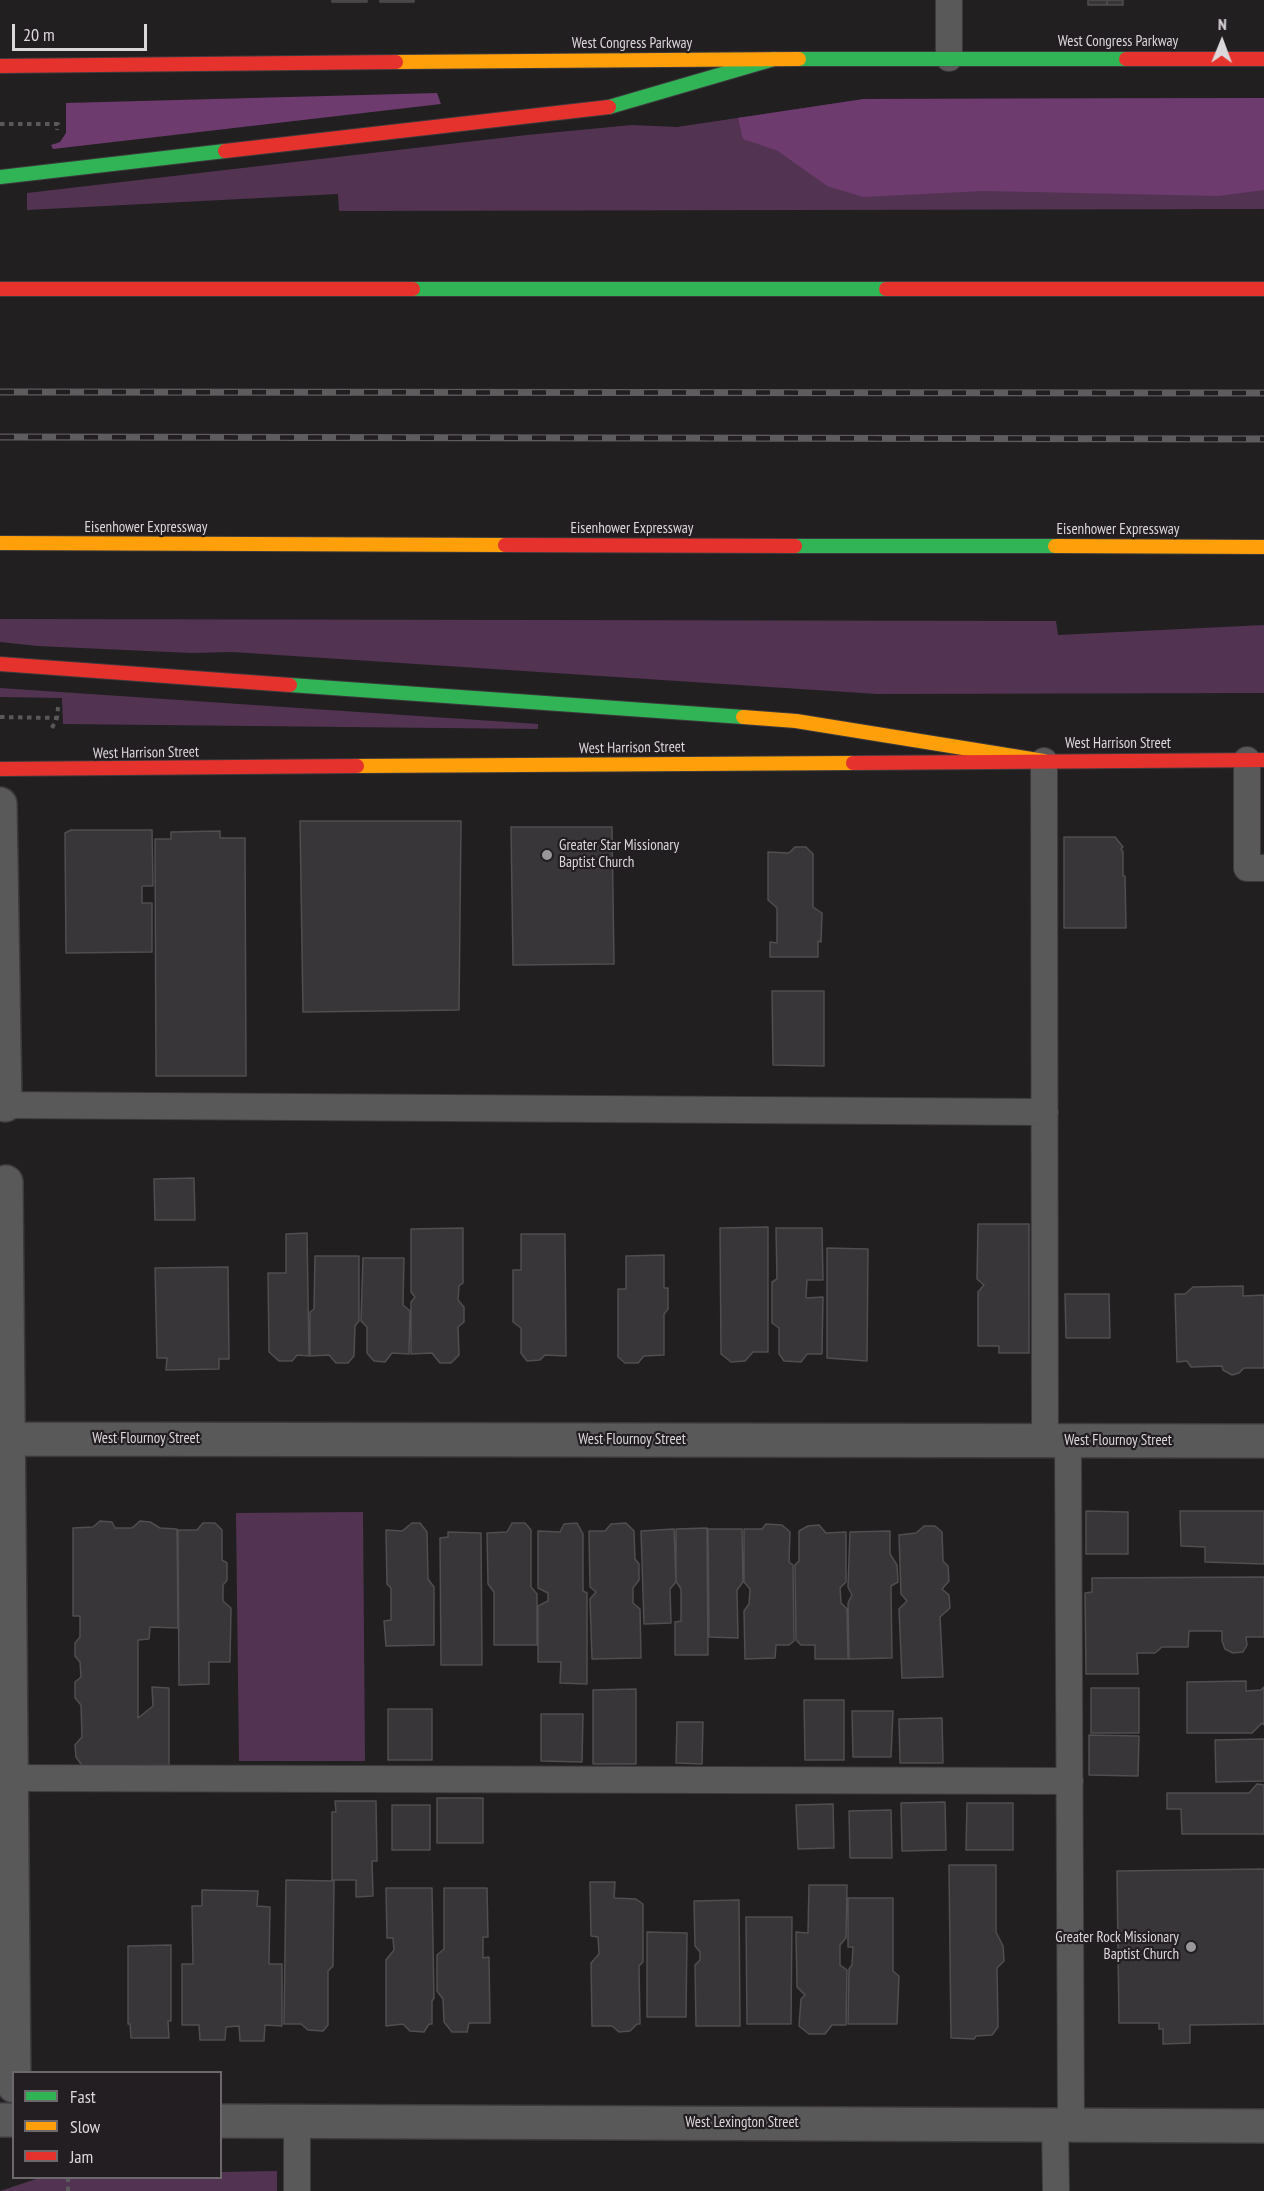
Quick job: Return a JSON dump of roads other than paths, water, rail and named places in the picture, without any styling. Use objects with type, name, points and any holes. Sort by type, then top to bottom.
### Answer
[{"type":"main road","name":"West Congress Parkway","points":[[0,66],[949,58],[1264,59]]},
{"type":"main road","points":[[0,177],[611,107],[774,59]]},
{"type":"main road","points":[[0,289],[1264,289]]},
{"type":"main road","name":"Eisenhower Expressway","points":[[0,543],[1264,547]]},
{"type":"main road","points":[[0,664],[796,721],[1044,761]]},
{"type":"main road","name":"West Harrison Street","points":[[0,769],[1256,760]]},
{"type":"street","points":[[0,804],[2,1105]]},
{"type":"street","points":[[6,1182],[5,1778],[14,2071]]},
{"type":"street","name":"West Flournoy Street","points":[[4,1439],[1264,1441]]},
{"type":"street","name":"West Lexington Street","points":[[222,2121],[1264,2126]]},
{"type":"lane","points":[[949,0],[949,58]]},
{"type":"lane","points":[[1256,760],[1247,868],[1264,868]]},
{"type":"lane","points":[[1044,761],[1045,1112],[1070,1781],[1063,2124],[1056,2191]]},
{"type":"lane","points":[[2,1105],[1045,1112]]},
{"type":"lane","points":[[5,1778],[1070,1781]]},
{"type":"lane","points":[[297,2121],[297,2191]]},
{"type":"railway","points":[[0,392],[1264,393]]},
{"type":"railway","points":[[0,437],[1264,439]]},
{"type":"place","name":"Greater Star Missionary Baptist Church","points":[[547,855]]},
{"type":"place","name":"Greater Rock Missionary Baptist Church","points":[[1191,1947]]}]
